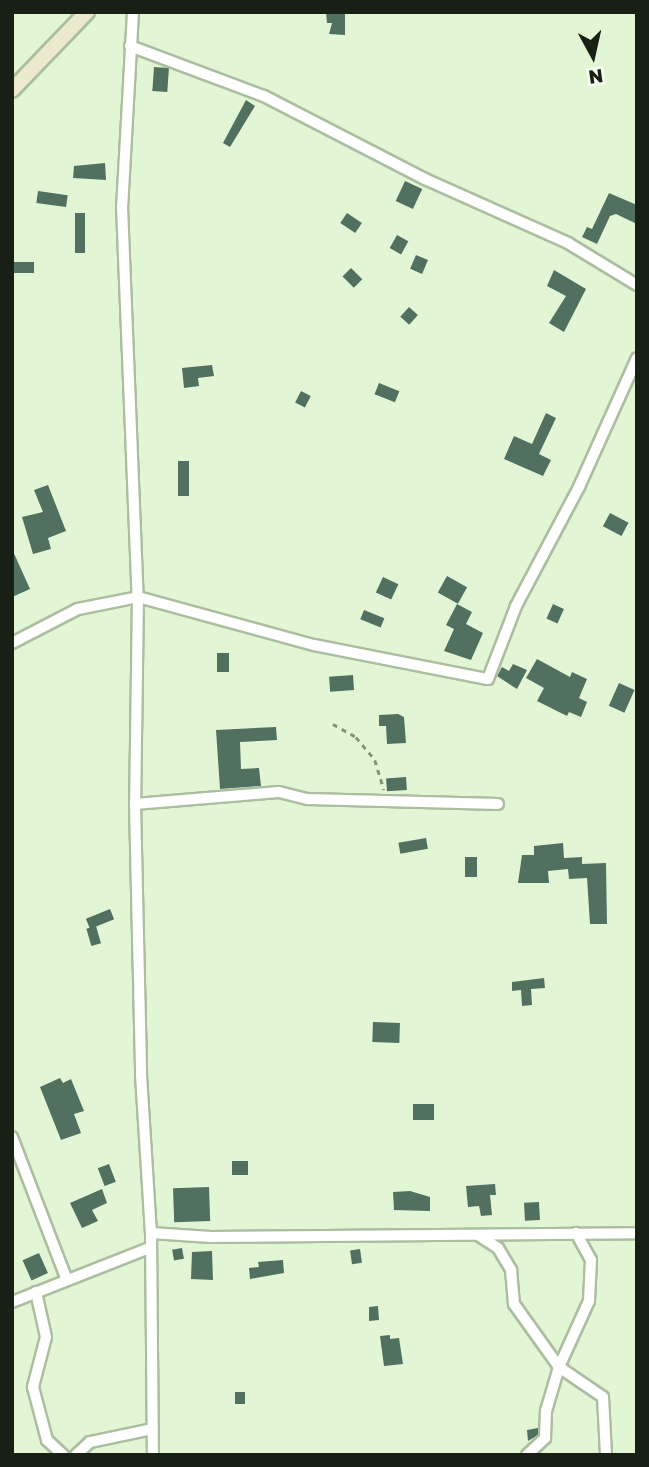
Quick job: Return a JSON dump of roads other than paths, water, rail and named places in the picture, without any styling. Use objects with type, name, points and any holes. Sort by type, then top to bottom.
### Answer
[{"type":"main road","points":[[12,90],[87,12]]},
{"type":"street","points":[[133,12],[122,207],[138,597],[135,804],[141,1075],[151,1233],[149,1248],[153,1455]]},
{"type":"street","points":[[130,46],[264,96],[425,179],[568,243],[637,285]]},
{"type":"street","points":[[12,643],[78,609],[138,597],[314,645],[488,679],[516,606],[579,487],[637,358]]},
{"type":"street","points":[[135,804],[279,792],[308,799],[498,804]]},
{"type":"street","points":[[12,1137],[66,1278]]},
{"type":"street","points":[[151,1233],[637,1233]]},
{"type":"street","points":[[527,1455],[545,1437],[546,1411],[559,1367],[589,1301],[591,1259],[576,1233]]},
{"type":"street","points":[[478,1234],[498,1248],[511,1270],[514,1304],[559,1367],[603,1397],[606,1455]]},
{"type":"street","points":[[12,1302],[66,1278],[149,1248]]},
{"type":"street","points":[[36,1292],[46,1337],[33,1387],[47,1440],[63,1455]]},
{"type":"street","points":[[76,1455],[90,1442],[152,1429]]}]
